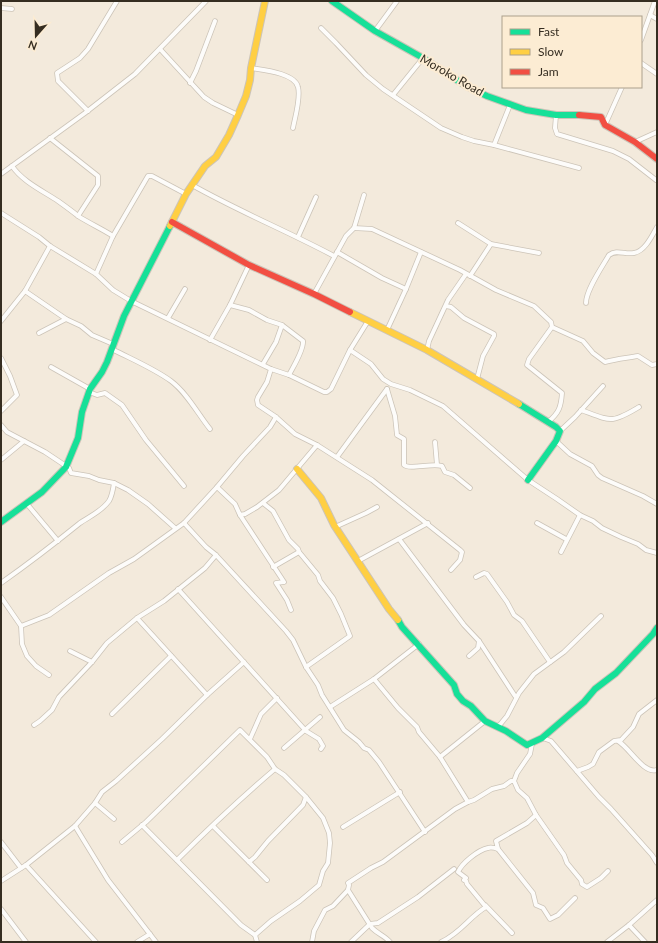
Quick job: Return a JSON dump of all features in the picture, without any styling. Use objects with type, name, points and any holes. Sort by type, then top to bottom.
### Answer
[{"type":"street","points":[[88,111],[58,81],[56,74],[80,58],[88,49],[117,1]]},
{"type":"street","points":[[1,174],[88,111],[135,74],[206,1]]},
{"type":"street","points":[[1,522],[42,492],[66,467],[78,438],[82,412],[90,391],[107,362],[124,316],[186,194],[205,166],[216,157],[229,135],[238,115],[246,96],[250,80],[251,68],[265,1]]},
{"type":"street","name":"Moroko Road","points":[[332,1],[375,31],[423,58],[466,86],[510,105],[526,110],[556,115],[588,115],[601,117],[605,125]]},
{"type":"street","points":[[375,31],[397,1]]},
{"type":"street","points":[[642,37],[655,1]]},
{"type":"street","points":[[1,8],[12,9]]},
{"type":"street","points":[[650,15],[657,19]]},
{"type":"street","points":[[190,83],[215,21]]},
{"type":"street","points":[[321,28],[366,75],[441,128],[462,138],[579,168]]},
{"type":"street","points":[[160,49],[204,97],[213,104],[238,115]]},
{"type":"street","points":[[393,95],[423,58]]},
{"type":"street","points":[[642,64],[657,74]]},
{"type":"street","points":[[251,68],[284,75],[293,79],[297,84],[298,96],[293,128]]},
{"type":"street","points":[[622,88],[605,125],[635,142],[657,159]]},
{"type":"street","points":[[494,145],[510,105]]},
{"type":"street","points":[[556,115],[555,128],[557,134],[613,151],[629,159],[656,180]]},
{"type":"street","points":[[635,142],[657,132]]},
{"type":"street","points":[[50,138],[98,176],[98,185],[78,216]]},
{"type":"street","points":[[12,166],[16,172],[78,216],[113,236]]},
{"type":"street","points":[[96,274],[113,236],[148,176],[152,176],[186,194]]},
{"type":"street","points":[[192,185],[215,198],[298,236],[406,289]]},
{"type":"street","points":[[314,294],[335,254],[346,236],[354,228],[364,195]]},
{"type":"street","points":[[298,236],[316,197]]},
{"type":"street","points":[[1,213],[39,237],[50,246],[96,274],[113,290],[210,340],[324,392],[331,389],[350,350],[363,329],[365,320]]},
{"type":"street","points":[[172,222],[249,265],[314,294],[427,350],[548,422],[560,431]]},
{"type":"street","points":[[458,223],[491,244],[539,253]]},
{"type":"street","points":[[586,303],[589,289],[609,255],[614,252],[636,253],[646,245],[657,227]]},
{"type":"street","points":[[354,228],[372,228],[460,270],[496,290],[534,306],[551,322],[552,327],[583,342],[593,353],[605,362],[618,358],[624,359],[638,356],[652,365],[657,364]]},
{"type":"street","points":[[427,350],[429,341],[448,300],[491,244]]},
{"type":"street","points":[[1,321],[25,291],[50,246]]},
{"type":"street","points":[[386,330],[406,289],[421,252]]},
{"type":"street","points":[[210,340],[230,305],[249,265]]},
{"type":"street","points":[[168,318],[185,289]]},
{"type":"street","points":[[25,291],[66,319],[81,326],[92,335],[172,382],[182,392],[210,429]]},
{"type":"street","points":[[230,305],[249,310],[282,326],[304,342],[302,350],[289,375]]},
{"type":"street","points":[[446,306],[451,307],[464,318],[494,334],[483,356],[477,379]]},
{"type":"street","points":[[39,333],[66,319]]},
{"type":"street","points":[[263,364],[276,342],[282,326]]},
{"type":"street","points":[[548,422],[558,413],[562,402],[562,393],[527,365],[529,359],[552,327]]},
{"type":"street","points":[[350,350],[371,364],[383,379],[391,384],[416,393],[443,406],[528,480],[557,498],[580,515],[621,538],[638,544],[646,550],[657,553]]},
{"type":"street","points":[[1,358],[17,395],[1,411]]},
{"type":"street","points":[[51,367],[97,395],[105,393],[122,405],[146,440],[184,486]]},
{"type":"street","points":[[271,369],[257,400],[258,405],[276,417],[294,434],[317,444],[372,480],[428,523],[462,552],[460,560],[452,570]]},
{"type":"street","points":[[337,457],[391,384]]},
{"type":"street","points":[[528,480],[556,441],[560,431],[603,386]]},
{"type":"street","points":[[387,389],[395,416],[397,435],[404,439],[404,465],[408,468],[437,465],[442,466],[445,472],[454,475],[470,488]]},
{"type":"street","points":[[581,410],[609,420],[619,419],[639,407]]},
{"type":"street","points":[[21,626],[49,615],[109,573],[134,559],[166,537],[175,528],[184,523],[270,427],[276,417]]},
{"type":"street","points":[[1,425],[6,432],[45,452],[69,468],[72,473],[114,483],[128,490],[148,504],[175,528]]},
{"type":"street","points":[[1,460],[24,441]]},
{"type":"street","points":[[556,441],[570,454],[592,466],[602,478],[643,496],[657,504]]},
{"type":"street","points":[[435,442],[437,465]]},
{"type":"street","points":[[240,515],[245,514],[279,490],[317,444]]},
{"type":"street","points":[[297,469],[321,498],[335,527],[389,609],[454,685],[463,701],[471,706],[485,721],[506,731],[527,745],[543,738],[584,702],[596,689],[616,673],[657,628]]},
{"type":"street","points":[[1,582],[104,506],[111,498],[114,483]]},
{"type":"street","points":[[217,487],[235,504],[240,515],[284,582],[276,583],[287,600],[291,610]]},
{"type":"street","points":[[262,503],[273,511],[289,540],[318,575],[320,581],[333,598],[350,636],[306,667]]},
{"type":"street","points":[[27,504],[58,541]]},
{"type":"street","points":[[335,527],[377,507]]},
{"type":"street","points":[[561,552],[566,539],[580,515]]},
{"type":"street","points":[[184,523],[206,547],[216,555],[293,640],[306,667],[318,685],[322,696],[344,730],[364,748],[369,750],[379,762],[400,792],[424,832]]},
{"type":"street","points":[[358,560],[428,523]]},
{"type":"street","points":[[537,523],[566,539]]},
{"type":"street","points":[[399,539],[464,626],[478,640],[515,696]]},
{"type":"street","points":[[273,567],[299,552]]},
{"type":"street","points":[[34,725],[52,710],[59,697],[92,662],[107,643],[137,618],[164,601],[205,568],[216,555]]},
{"type":"street","points":[[476,577],[484,573],[487,574],[507,602],[514,615],[522,621],[550,662]]},
{"type":"street","points":[[178,589],[306,731],[319,739],[323,746],[321,749]]},
{"type":"street","points":[[1,597],[21,626],[22,644],[28,656],[36,666],[48,675]]},
{"type":"street","points":[[498,727],[507,716],[519,693],[534,674],[564,652],[602,616]]},
{"type":"street","points":[[137,618],[207,694]]},
{"type":"street","points":[[469,656],[478,648],[478,640]]},
{"type":"street","points":[[330,707],[374,678],[419,644]]},
{"type":"street","points":[[70,651],[92,662]]},
{"type":"street","points":[[112,714],[171,656]]},
{"type":"street","points":[[1,881],[26,865],[75,826],[95,803],[102,792],[162,739],[207,694],[244,662]]},
{"type":"street","points":[[374,678],[440,757],[468,802]]},
{"type":"street","points":[[250,739],[261,714],[277,698]]},
{"type":"street","points":[[577,772],[593,764],[599,752],[614,741],[621,740],[633,727],[639,714],[657,700]]},
{"type":"street","points":[[284,748],[320,717]]},
{"type":"street","points":[[440,757],[485,721]]},
{"type":"street","points":[[122,842],[142,825],[240,730],[267,757],[275,769],[284,775],[324,818],[329,833],[330,843],[328,863],[323,871],[319,885],[254,935]]},
{"type":"street","points":[[543,738],[551,742],[652,855],[657,863]]},
{"type":"street","points":[[618,741],[625,745],[647,770],[657,770]]},
{"type":"street","points":[[532,744],[530,754],[517,772],[514,781],[518,790],[527,798],[536,815],[564,855],[567,864],[582,884],[587,887],[601,878],[608,871]]},
{"type":"street","points":[[177,860],[242,797],[275,769]]},
{"type":"street","points":[[312,942],[316,926],[325,910],[333,906],[348,890],[348,883],[383,862],[455,809],[492,789],[504,786],[510,781],[514,781]]},
{"type":"street","points":[[343,827],[400,792]]},
{"type":"street","points":[[249,862],[303,805],[306,797]]},
{"type":"street","points":[[95,803],[114,819]]},
{"type":"street","points":[[536,815],[527,823],[496,842],[498,848],[533,893],[536,905],[542,908],[550,919],[558,915],[576,898]]},
{"type":"street","points":[[142,825],[241,926],[254,935],[257,942]]},
{"type":"street","points":[[75,826],[108,880],[156,942]]},
{"type":"street","points":[[213,826],[268,880]]},
{"type":"street","points":[[1,842],[21,868]]},
{"type":"street","points":[[498,848],[489,848],[470,857],[460,867],[458,872],[466,878],[464,880],[466,880],[467,884],[512,933]]},
{"type":"street","points":[[26,865],[96,942]]},
{"type":"street","points":[[351,942],[370,924],[378,923],[418,897],[454,869]]},
{"type":"street","points":[[348,890],[376,932],[390,942]]},
{"type":"street","points":[[607,942],[657,900]]},
{"type":"street","points":[[441,942],[451,940],[478,912],[486,906]]},
{"type":"street","points":[[1,908],[26,942]]},
{"type":"street","points":[[629,925],[645,942]]},
{"type":"street","points":[[137,942],[150,934]]},
{"type":"traffic: fast","points":[[332,1],[375,31],[423,58],[466,86],[487,96],[526,110],[556,115],[579,115]]},
{"type":"traffic: fast","points":[[1,522],[42,492],[66,467],[78,438],[82,412],[90,389],[107,362],[124,316],[170,226]]},
{"type":"traffic: fast","points":[[519,404],[560,431],[556,441],[528,480]]},
{"type":"traffic: fast","points":[[398,620],[402,627],[454,685],[457,694],[463,701],[471,706],[485,721],[506,731],[527,745],[542,738],[584,702],[595,689],[616,673],[657,628]]},
{"type":"traffic: slow","points":[[170,226],[186,194],[205,166],[216,157],[229,135],[238,115],[246,96],[250,80],[251,68],[265,1]]},
{"type":"traffic: slow","points":[[350,312],[427,350],[519,404]]},
{"type":"traffic: slow","points":[[297,469],[321,498],[334,525],[389,609],[398,620]]},
{"type":"traffic: jam","points":[[579,115],[601,117],[605,125],[635,142],[657,159]]},
{"type":"traffic: jam","points":[[172,222],[249,265],[350,312]]}]
